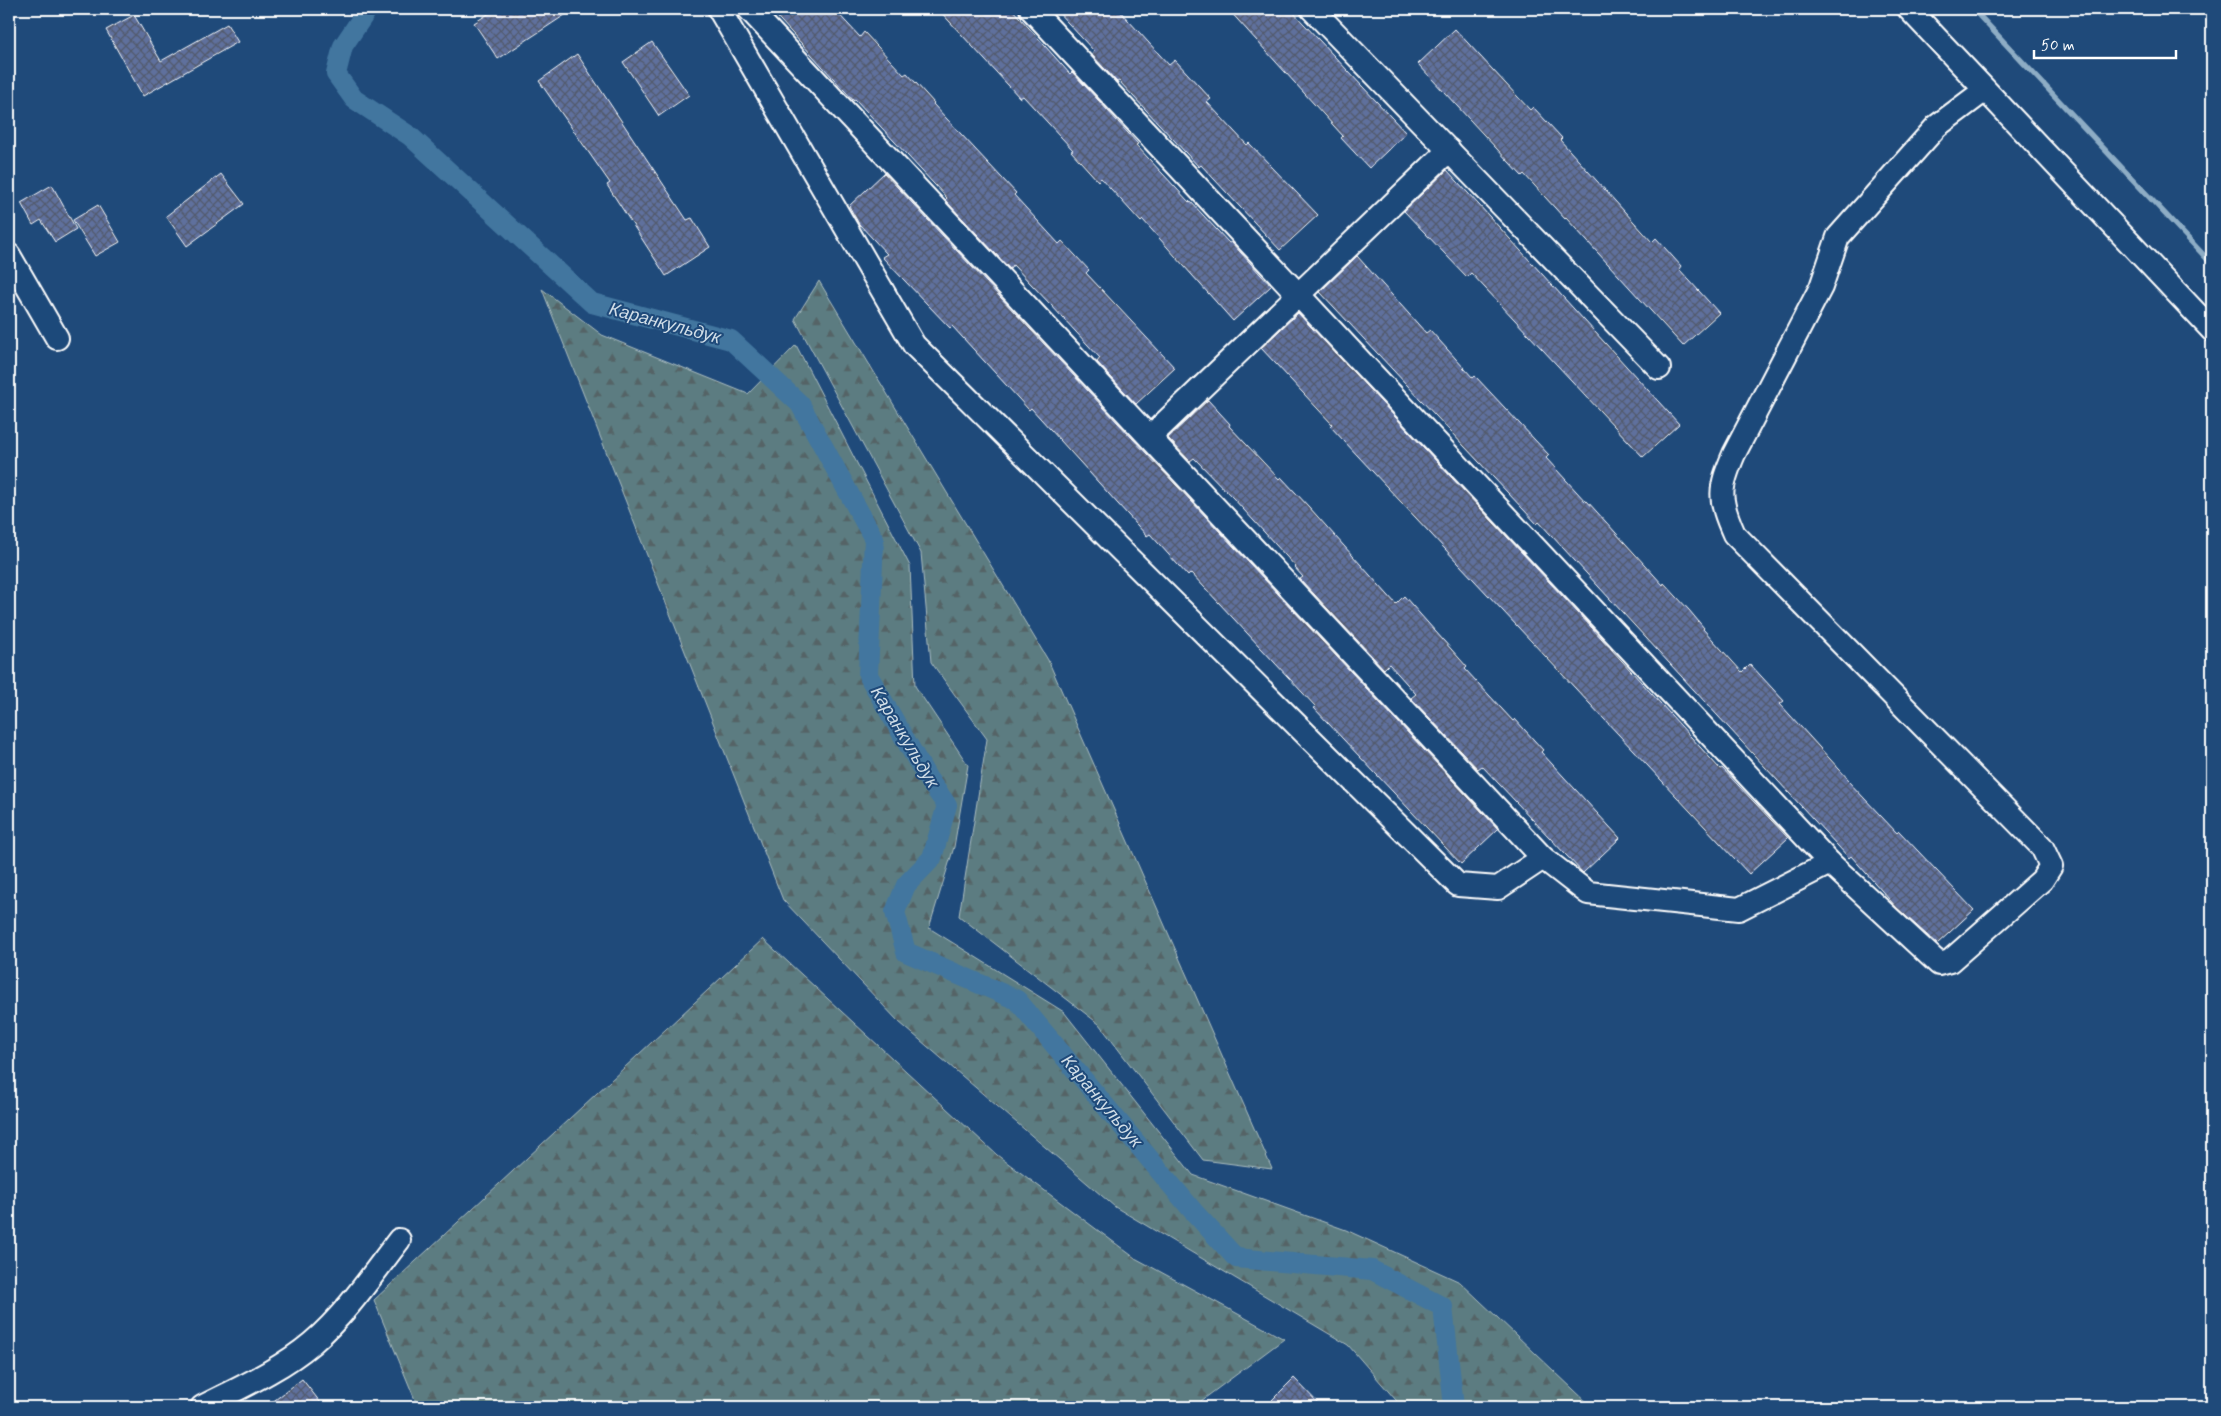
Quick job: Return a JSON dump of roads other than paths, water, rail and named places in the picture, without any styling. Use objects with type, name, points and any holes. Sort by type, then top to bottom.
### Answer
[{"type":"street","points":[[719,9],[914,345],[1458,885],[1498,888],[1543,858]]},
{"type":"street","points":[[749,9],[1543,858],[1588,893],[1739,909],[1830,864]]},
{"type":"street","points":[[1031,9],[1830,864],[1939,964],[1950,961],[2042,880],[2050,866],[2042,847],[1734,534],[1724,511],[1722,482],[1734,454],[1821,287],[1838,237],[1937,126],[1986,90]]},
{"type":"street","points":[[1312,9],[1659,368]]},
{"type":"street","points":[[1909,9],[2212,330]]},
{"type":"street","points":[[1150,437],[1449,150]]},
{"type":"street","points":[[9,255],[57,338]]},
{"type":"street","points":[[202,1407],[272,1370],[312,1343],[349,1305],[398,1240]]},
{"type":"waterway","name":"Каранкульдук","points":[[368,9],[343,46],[336,74],[354,99],[410,136],[592,303],[731,340],[800,404],[874,539],[868,675],[928,779],[947,805],[932,858],[906,885],[895,912],[906,952],[1017,1000],[1193,1211],[1236,1258],[1372,1270],[1443,1307],[1454,1407]]},
{"type":"waterway","points":[[1973,9],[2212,264]]}]
